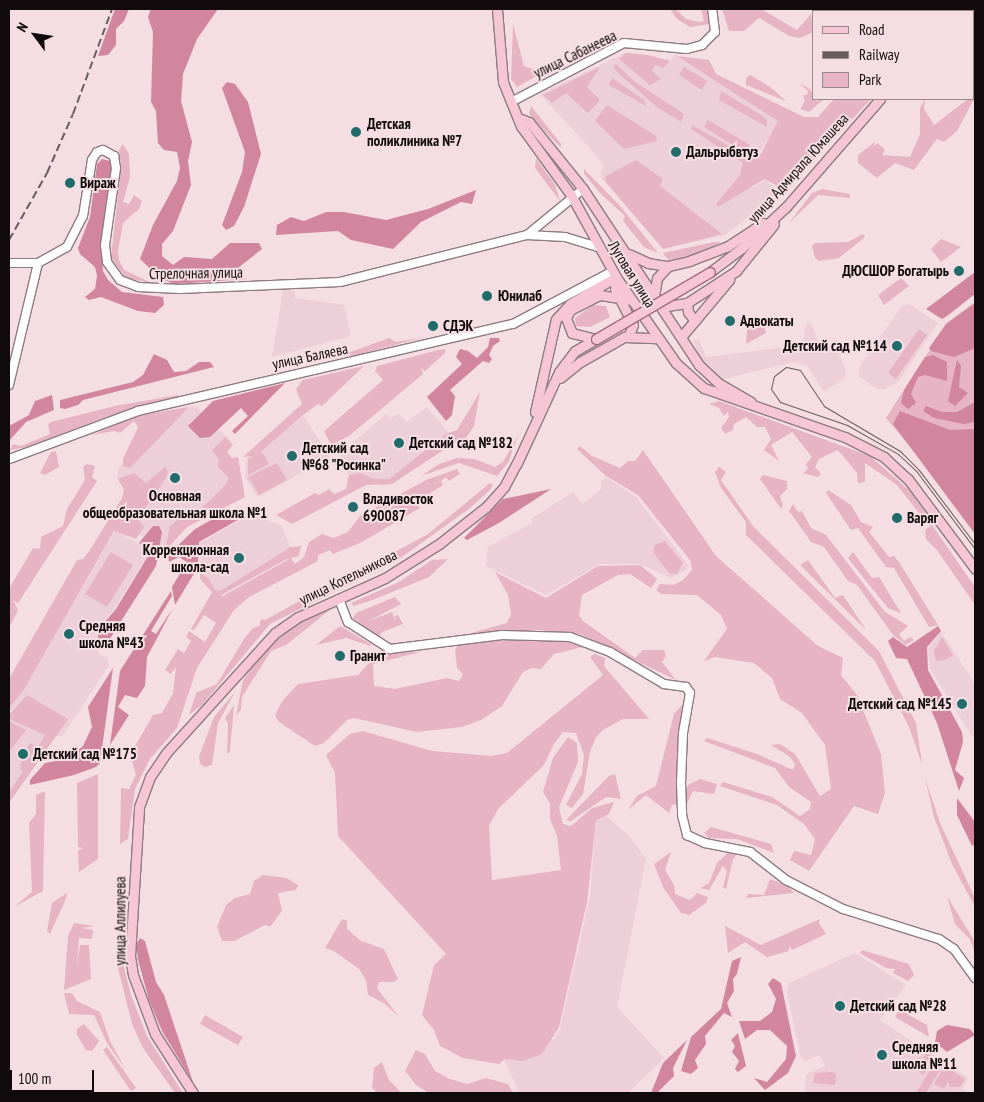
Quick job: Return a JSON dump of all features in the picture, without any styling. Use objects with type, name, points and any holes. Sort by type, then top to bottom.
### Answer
[{"type":"main road","name":"Луговая улица","points":[[497,9],[504,82],[511,102],[530,139],[572,197],[614,274],[656,338],[684,372],[704,388],[845,437],[884,457],[908,479],[975,569]]},
{"type":"main road","name":"улица Сабанеева","points":[[511,102],[624,43],[687,49],[702,45],[714,32],[712,9]]},
{"type":"main road","name":"улица Адмирала Юмашева","points":[[596,340],[710,272],[742,248],[786,207],[879,100]]},
{"type":"main road","name":"Луговая улица","points":[[520,119],[529,122],[583,189],[627,252],[661,307],[708,376],[755,406]]},
{"type":"main road","name":"Стрелочная улица","points":[[38,263],[58,255],[73,240],[83,216],[92,160],[97,152],[103,150],[114,156],[116,168],[105,245],[107,262],[120,280],[138,287],[180,289],[340,282],[527,235],[565,237],[598,247]]},
{"type":"main road","name":"Стрелочная улица","points":[[527,235],[583,189]]},
{"type":"main road","points":[[627,252],[648,263],[668,266],[704,256],[728,246],[786,207]]},
{"type":"main road","points":[[681,337],[786,207]]},
{"type":"main road","points":[[661,307],[687,303],[736,271],[748,255],[742,248]]},
{"type":"main road","points":[[704,256],[711,262],[710,272]]},
{"type":"main road","points":[[9,263],[38,263],[9,385]]},
{"type":"main road","points":[[654,296],[657,278],[668,266]]},
{"type":"main road","points":[[533,424],[556,319],[570,304],[614,274],[620,300],[633,325],[628,336]]},
{"type":"main road","name":"улица Баляева","points":[[9,458],[138,411],[513,324],[614,274]]},
{"type":"main road","points":[[596,340],[572,333],[567,326],[568,314],[575,307],[596,296],[631,300]]},
{"type":"main road","points":[[687,303],[688,312],[695,321]]},
{"type":"main road","points":[[550,389],[580,362],[628,336],[656,338]]},
{"type":"main road","name":"улица Котельникова","points":[[135,854],[144,791],[167,752],[274,632],[298,617],[385,578],[423,554],[486,507],[504,487],[550,389],[575,351],[596,340]]},
{"type":"main road","points":[[575,351],[575,356],[580,362]]},
{"type":"main road","points":[[339,599],[348,622],[390,649],[502,635],[570,637],[600,647],[664,684],[686,688],[690,693],[683,733],[681,782],[682,815],[687,835],[705,843],[750,852],[786,880],[842,909],[937,938],[954,949],[975,978]]},
{"type":"main road","name":"улица Аллилуева","points":[[135,854],[130,956],[133,975],[155,1034],[194,1093]]},
{"type":"shaded area","points":[[115,9],[129,9],[124,21],[116,29],[116,45],[108,55],[98,56]]},
{"type":"shaded area","points":[[151,9],[218,9],[197,39],[183,74],[181,101],[192,142],[188,161],[191,185],[173,231],[162,244],[162,256],[173,265],[184,257],[212,259],[230,243],[259,243],[262,249],[238,268],[240,277],[247,279],[174,284],[160,278],[140,259],[153,225],[177,181],[180,168],[177,152],[164,150],[158,143],[156,111],[151,102],[153,32],[148,17]]},
{"type":"shaded area","name":"Дальрыбвтуз","points":[[627,52],[671,60],[675,54],[782,121],[742,176],[750,189],[766,180],[779,193],[725,235],[663,249],[600,176],[604,166],[590,148],[540,94]]},
{"type":"shaded area","points":[[227,82],[235,84],[248,102],[261,154],[244,207],[234,226],[226,230],[222,225],[242,172],[245,152],[222,88]]},
{"type":"shaded area","points":[[102,159],[110,161],[111,168],[101,241],[103,271],[108,280],[122,292],[163,297],[164,305],[155,313],[138,311],[101,297],[89,300],[85,297],[95,289],[97,276],[95,267],[80,254],[78,248],[90,217],[97,164]]},
{"type":"shaded area","points":[[476,190],[472,204],[461,202],[421,222],[393,249],[351,240],[338,231],[276,235],[277,225],[291,217],[304,221],[326,212],[344,212],[386,220],[428,209]]},
{"type":"shaded area","points":[[975,272],[975,294],[947,316],[942,319],[926,309]]},
{"type":"shaded area","points":[[283,290],[295,291],[295,298],[344,305],[351,336],[272,357]]},
{"type":"shaded area","points":[[975,303],[975,348],[954,357],[931,351],[929,348],[946,324]]},
{"type":"shaded area","name":"Детский сад №114","points":[[909,304],[938,323],[898,382],[885,389],[877,389],[858,376],[861,364],[901,307]]},
{"type":"shaded area","points":[[811,322],[819,344],[836,345],[845,369],[846,377],[824,392],[807,366],[794,362],[720,380],[702,363],[693,340],[699,339],[706,357],[802,345],[806,324]]},
{"type":"shaded area","points":[[490,338],[499,338],[500,341],[493,346],[489,355],[492,359],[489,363],[483,361],[450,390],[455,396],[452,415],[446,421],[427,397],[462,364],[456,357],[460,349],[468,351],[477,358],[488,347]]},
{"type":"shaded area","points":[[154,354],[167,360],[174,372],[186,371],[199,362],[210,362],[214,367],[83,400],[78,405],[65,409],[60,408],[60,400],[133,382],[143,375]]},
{"type":"shaded area","points":[[933,355],[947,362],[947,381],[925,375],[918,377],[911,394],[916,403],[908,409],[901,403],[904,390],[925,357]]},
{"type":"shaded area","points":[[957,360],[961,366],[959,387],[968,393],[955,406],[948,401]]},
{"type":"shaded area","points":[[285,383],[235,434],[232,431],[248,416],[241,408],[210,437],[200,438],[188,426],[213,401]]},
{"type":"shaded area","points":[[52,395],[54,410],[26,422],[9,441],[9,426],[29,415],[35,401]]},
{"type":"shaded area","points":[[973,403],[975,404],[975,422],[964,424],[934,418],[923,411],[926,406],[942,412],[957,412]]},
{"type":"shaded area","name":"Основная общеобразовательная школа №1","points":[[196,406],[232,442],[224,450],[238,464],[238,472],[164,549],[113,520],[127,491],[117,479],[118,469],[162,415]]},
{"type":"shaded area","name":"Детский сад №182","points":[[427,407],[449,433],[385,486],[353,479],[348,474],[340,454],[386,414],[391,419],[398,413],[406,422]]},
{"type":"shaded area","points":[[900,411],[950,430],[975,429],[975,534],[893,424]]},
{"type":"shaded area","name":"Детский сад №68 \"Росинка\"","points":[[303,415],[330,457],[258,497],[245,478],[246,458],[256,456]]},
{"type":"shaded area","points":[[606,477],[636,497],[689,566],[686,570],[671,578],[640,564],[600,564],[546,595],[486,566],[488,547],[532,523],[531,519],[573,492],[582,504],[601,490],[601,482]]},
{"type":"shaded area","points":[[551,489],[499,523],[467,540],[464,538],[503,499]]},
{"type":"shaded area","points":[[239,510],[244,512],[243,517],[199,542],[198,567],[175,605],[172,587],[187,562],[179,557],[169,562],[168,555],[195,529],[222,514]]},
{"type":"shaded area","name":"Коррекционная школа-сад","points":[[250,514],[281,525],[292,550],[220,593],[201,577],[200,543]]},
{"type":"shaded area","points":[[153,526],[159,526],[162,532],[156,566],[106,645],[100,647],[97,631],[116,609],[148,556],[150,550],[139,543]]},
{"type":"shaded area","name":"Средняя школа №43","points":[[115,531],[150,550],[115,608],[94,633],[97,636],[99,654],[108,659],[109,665],[62,737],[50,734],[9,798],[9,716],[13,712],[9,708],[9,694],[61,605],[69,610]]},
{"type":"shaded area","points":[[171,591],[172,596],[151,631],[156,634],[173,608],[147,657],[145,686],[137,698],[125,695],[118,707],[129,715],[110,745],[120,671]]},
{"type":"shaded area","points":[[938,626],[941,631],[927,647],[928,670],[962,732],[963,742],[955,770],[964,778],[959,791],[937,723],[907,659],[896,658],[888,641],[893,637],[907,647]]},
{"type":"shaded area","name":"Детский сад №145","points":[[941,632],[975,684],[975,741],[930,669],[928,648]]},
{"type":"shaded area","points":[[113,668],[100,763],[96,767],[74,775],[30,785],[30,780],[45,763],[67,759],[83,746],[92,727],[88,707]]},
{"type":"shaded area","points":[[957,798],[975,822],[975,844],[972,846],[957,815]]},
{"type":"shaded area","points":[[604,814],[629,836],[646,859],[617,1007],[664,1058],[628,1093],[519,1093],[504,1059],[554,1039],[560,1029],[590,897],[596,816]]},
{"type":"shaded area","points":[[140,938],[145,941],[156,982],[164,995],[193,1082],[162,1031],[149,1000],[138,960],[136,944]]},
{"type":"shaded area","points":[[855,953],[906,985],[880,1020],[968,1078],[962,1089],[970,1093],[805,1093],[806,1074],[826,1066],[819,1055],[804,1061],[800,1054],[787,992],[789,983]]},
{"type":"shaded area","points":[[741,957],[737,974],[733,979],[734,991],[727,1003],[732,1017],[724,1013],[705,1036],[706,1044],[695,1060],[698,1068],[691,1074],[681,1071],[691,1037],[721,1009],[732,961]]},
{"type":"shaded area","points":[[773,978],[781,983],[796,1056],[788,1073],[765,1090],[754,1078],[767,1082],[786,1059],[787,1046],[770,1030],[757,1030],[745,1039],[739,1021],[760,1021],[772,1012],[776,999],[768,984]]},
{"type":"shaded area","points":[[947,1025],[970,1029],[975,1035],[947,1052],[935,1042],[937,1031]]},
{"type":"shaded area","points":[[738,1033],[746,1066],[738,1072],[735,1069],[739,1061],[732,1052],[735,1046],[731,1040]]},
{"type":"shaded area","points":[[687,1040],[673,1068],[674,1076],[657,1093],[651,1093],[663,1063]]},
{"type":"green space","points":[[670,9],[676,9],[686,19],[699,22],[704,21],[701,9],[706,9],[710,24],[690,27],[677,19]]},
{"type":"green space","points":[[722,9],[761,9],[797,30],[811,14],[812,32],[800,38],[789,36],[759,18],[744,31],[729,31]]},
{"type":"green space","points":[[513,24],[524,66],[538,71],[547,64],[553,67],[517,87],[511,79]]},
{"type":"green space","points":[[626,53],[648,55],[670,61],[663,68],[655,65],[652,71],[661,79],[650,85],[619,59]]},
{"type":"green space","points":[[677,56],[709,60],[716,74],[804,117],[818,117],[833,100],[870,100],[801,175],[779,187],[765,179],[718,207],[716,204],[740,175],[743,163],[691,129],[692,125],[752,159],[761,154],[778,121]]},
{"type":"green space","points":[[616,64],[635,82],[684,114],[681,122],[657,107],[618,73],[613,66]]},
{"type":"green space","points":[[600,67],[587,87],[600,100],[588,113],[566,93],[552,103],[543,95]]},
{"type":"green space","points":[[684,67],[707,81],[702,90],[679,75]]},
{"type":"green space","points":[[750,75],[769,86],[786,101],[746,85],[746,78]]},
{"type":"green space","points":[[612,78],[644,100],[646,106],[609,85]]},
{"type":"green space","points":[[799,83],[810,89],[812,100],[823,100],[809,112],[800,109],[805,101],[803,95],[807,95],[808,91]]},
{"type":"green space","points":[[721,91],[761,115],[767,120],[767,127],[719,100]]},
{"type":"green space","points":[[924,100],[924,109],[934,125],[967,100],[973,100],[957,131],[944,142],[937,139],[914,170],[895,163],[877,178],[858,163],[858,155],[876,141],[873,147],[878,143],[885,150],[882,155],[910,157],[920,134],[920,108]]},
{"type":"green space","points":[[607,105],[656,136],[657,141],[624,149],[595,121]]},
{"type":"green space","points":[[531,106],[561,144],[561,148],[529,114]]},
{"type":"green space","points":[[708,120],[750,145],[745,153],[704,127]]},
{"type":"green space","points":[[123,144],[129,154],[130,177],[123,202],[129,204],[134,195],[142,201],[139,209],[123,223],[118,251],[119,260],[124,270],[152,283],[126,278],[111,258],[121,166],[119,150]]},
{"type":"green space","points":[[536,158],[555,185],[560,201],[535,168]]},
{"type":"green space","points":[[636,160],[663,179],[660,186],[722,234],[663,249],[605,181],[606,176]]},
{"type":"green space","points":[[584,169],[621,207],[658,253],[644,247],[623,221],[625,216],[600,193],[584,174]]},
{"type":"green space","points":[[822,189],[850,194],[850,198],[818,195],[789,223],[812,193]]},
{"type":"green space","points":[[863,234],[865,237],[839,258],[819,261],[815,258],[812,246],[815,243],[848,242]]},
{"type":"green space","points":[[941,239],[961,247],[941,262],[931,249]]},
{"type":"green space","points":[[721,242],[710,249],[683,258],[668,260],[663,253]]},
{"type":"green space","points":[[901,278],[909,286],[884,305],[878,295]]},
{"type":"green space","points":[[975,302],[975,534],[929,469],[886,418],[947,323]]},
{"type":"green space","points":[[593,305],[606,306],[610,317],[590,327],[576,326],[575,318]]},
{"type":"green space","points":[[756,321],[763,322],[766,333],[746,344],[747,330]]},
{"type":"green space","points":[[919,329],[927,335],[896,379],[888,373]]},
{"type":"green space","points":[[425,337],[352,356],[345,354],[389,338],[396,342]]},
{"type":"green space","points":[[445,349],[445,353],[425,371],[421,368],[423,374],[349,436],[331,445],[324,431],[383,380],[375,371],[377,366]]},
{"type":"green space","points":[[364,366],[322,406],[318,404],[303,415],[256,456],[243,457],[302,404],[296,389],[303,380]]},
{"type":"green space","points":[[480,392],[474,426],[464,441],[448,447],[392,484],[366,485],[292,524],[276,515],[315,493],[319,495],[329,489],[334,494],[346,489],[349,475],[360,473],[374,479],[389,479],[446,434],[457,430]]},
{"type":"green space","points":[[178,395],[177,399],[103,418],[28,447],[10,450],[13,444],[21,446],[50,434],[48,424],[51,422],[115,406]]},
{"type":"green space","points":[[719,401],[870,456],[909,490],[930,519],[926,522],[897,485],[865,463],[865,482],[858,483],[857,473],[838,450],[819,459],[815,467],[821,474],[818,477],[803,473],[808,469],[806,464],[812,457],[792,432],[771,445],[779,461],[764,450],[771,439],[765,427],[757,427],[746,417],[734,424],[733,430],[725,434],[721,428],[729,417],[728,412],[724,416],[719,408],[709,404]]},
{"type":"green space","points":[[189,407],[130,468],[123,466],[123,459],[138,427],[134,421],[120,433],[114,431],[92,435],[135,416]]},
{"type":"green space","points":[[518,436],[508,463],[497,476],[459,463],[421,476],[439,464],[457,458],[475,459],[495,467],[503,462]]},
{"type":"green space","points":[[225,437],[233,445],[227,452],[232,458],[238,457],[245,497],[187,527],[165,551],[170,526],[180,518],[199,511],[227,483],[228,477],[218,467],[219,460],[212,450]]},
{"type":"green space","points":[[580,446],[592,456],[620,468],[628,461],[635,461],[643,450],[716,556],[818,646],[843,658],[841,675],[857,695],[881,754],[885,793],[878,814],[854,806],[809,871],[790,860],[794,851],[811,855],[815,839],[804,824],[777,805],[720,786],[723,782],[772,797],[800,816],[810,809],[811,802],[789,787],[775,768],[704,741],[707,738],[757,754],[793,770],[795,764],[789,756],[771,745],[780,744],[795,754],[820,796],[831,789],[825,745],[802,713],[780,699],[772,678],[754,663],[715,657],[704,661],[727,629],[721,615],[697,595],[661,594],[656,590],[660,584],[674,585],[683,580],[692,570],[690,560],[638,495],[606,476],[577,449]]},
{"type":"green space","points":[[56,451],[59,467],[45,475],[40,473],[51,452]]},
{"type":"green space","points":[[262,452],[269,464],[248,475],[248,459]]},
{"type":"green space","points":[[277,463],[287,480],[259,495],[248,477]]},
{"type":"green space","points":[[87,464],[95,466],[92,477],[97,481],[18,603],[13,600],[18,610],[9,628],[9,589],[33,548],[40,549],[41,537],[63,526],[67,509],[85,480],[83,467]]},
{"type":"green space","points":[[165,467],[168,472],[166,477],[138,519],[144,527],[136,539],[114,531],[23,691],[9,708],[9,679],[77,560],[83,559],[90,550],[122,498],[124,490],[118,479],[134,473],[146,483]]},
{"type":"green space","points":[[719,467],[726,472],[721,480],[753,526],[879,651],[916,723],[922,764],[909,727],[875,661],[746,535],[746,522],[721,488],[715,472]]},
{"type":"green space","points":[[457,469],[460,474],[449,481],[446,477],[441,481],[443,485],[421,499],[418,495],[409,500],[411,503],[416,501],[420,508],[362,542],[333,554],[330,550],[318,555],[318,561],[249,597],[234,610],[197,668],[177,728],[150,759],[135,789],[128,839],[120,844],[121,788],[129,789],[136,775],[130,755],[153,715],[162,713],[173,693],[176,667],[171,674],[165,670],[178,649],[184,653],[191,641],[186,637],[189,631],[205,642],[216,623],[204,615],[194,630],[191,629],[212,592],[200,579],[200,573],[209,579],[215,590],[220,591],[291,547],[301,546],[299,556],[291,558],[295,564],[304,557],[309,542],[322,534],[334,538],[348,532],[360,516],[426,480]],"holes":[[[291,558],[221,597],[223,594]]]},
{"type":"green space","points":[[763,475],[787,481],[787,489],[780,496],[783,505],[781,509],[760,479]]},
{"type":"green space","points":[[490,483],[493,485],[490,490],[470,508],[395,562],[270,624],[202,705],[189,715],[196,693],[217,684],[244,639],[252,629],[260,625],[261,619],[265,620],[305,598],[305,595],[313,590],[320,590],[356,573],[428,534]]},
{"type":"green space","points":[[828,490],[851,505],[861,522],[873,527],[869,532],[889,557],[894,556],[899,562],[938,625],[929,627],[894,568],[886,567],[858,528],[851,530],[826,493]]},
{"type":"green space","points":[[793,504],[798,512],[802,511],[811,528],[826,535],[885,612],[908,626],[899,634],[904,641],[910,637],[914,640],[906,645],[893,635],[857,585],[848,581],[824,547],[811,542],[789,511]]},
{"type":"green space","points":[[932,525],[975,587],[975,605],[937,550],[926,539],[925,530]]},
{"type":"green space","points":[[665,541],[683,563],[677,574],[669,573],[653,552],[655,545]]},
{"type":"green space","points":[[111,552],[133,565],[107,607],[85,594]]},
{"type":"green space","points":[[853,552],[872,578],[879,577],[901,613],[888,608],[862,576],[848,558]]},
{"type":"green space","points":[[448,559],[429,577],[354,606],[351,603],[399,582],[432,560]]},
{"type":"green space","points":[[808,560],[835,598],[843,595],[866,630],[800,565]]},
{"type":"green space","points":[[640,565],[657,579],[651,588],[630,574],[618,575],[582,595],[579,615],[583,621],[635,658],[643,650],[664,650],[666,656],[662,662],[676,680],[580,634],[538,630],[468,634],[507,623],[511,614],[508,595],[495,572],[546,598],[598,566]]},
{"type":"green space","points":[[395,597],[401,604],[369,621],[392,612],[396,622],[395,616],[398,615],[403,624],[382,632],[379,637],[353,618],[356,613]]},
{"type":"green space","points":[[331,609],[286,645],[271,651],[242,697],[241,709],[236,716],[243,680],[268,646],[295,624]]},
{"type":"green space","points":[[340,626],[371,644],[371,646],[346,638],[316,645]]},
{"type":"green space","points":[[942,637],[953,655],[945,660],[936,661],[934,651]]},
{"type":"green space","points":[[513,639],[570,642],[583,647],[554,654],[541,669],[532,668],[523,672],[502,706],[481,720],[462,727],[417,732],[354,718],[347,720],[324,743],[315,746],[279,722],[275,715],[283,700],[298,684],[358,675],[373,659],[374,653],[420,652],[373,664],[374,686],[395,689],[447,678],[459,681],[463,674],[457,668],[455,650],[458,645]]},
{"type":"green space","points":[[595,654],[605,658],[604,666],[649,719],[623,719],[603,730],[596,737],[590,752],[583,794],[572,808],[566,805],[582,774],[584,755],[576,733],[563,732],[554,744],[544,765],[498,809],[489,826],[492,880],[561,870],[557,836],[550,819],[550,804],[543,792],[553,758],[568,737],[577,743],[578,762],[559,807],[563,824],[571,826],[592,808],[614,802],[609,814],[596,820],[587,902],[559,1027],[542,1054],[523,1061],[505,1059],[499,1064],[463,1058],[440,1046],[434,1030],[422,1015],[434,965],[446,954],[338,836],[335,773],[326,755],[350,734],[363,731],[432,751],[491,756],[507,753],[603,675],[590,657]]},
{"type":"green space","points":[[235,692],[218,723],[212,765],[205,767],[200,764],[199,757],[214,717]]},
{"type":"green space","points":[[27,695],[68,719],[9,803],[9,792],[23,772],[20,770],[22,757],[30,743],[38,747],[45,735],[9,719],[9,715]]},
{"type":"green space","points":[[234,705],[230,751],[227,754],[228,724],[225,718]]},
{"type":"green space","points":[[682,705],[678,804],[672,805],[669,813],[646,795],[628,810],[637,796],[656,786],[674,714]]},
{"type":"green space","points":[[9,721],[26,730],[11,749],[9,748]]},
{"type":"green space","points":[[98,774],[98,859],[79,872],[78,851],[83,848],[78,847],[77,783]]},
{"type":"green space","points":[[615,774],[621,799],[606,797],[571,821],[566,820],[609,776]]},
{"type":"green space","points":[[925,778],[940,823],[975,898],[975,907],[952,864],[934,817]]},
{"type":"green space","points":[[700,779],[717,784],[714,794],[693,791],[686,806],[685,794],[688,785]]},
{"type":"green space","points":[[45,791],[43,891],[14,907],[32,892],[29,823],[36,814],[36,795]]},
{"type":"green space","points":[[711,827],[771,844],[774,853],[737,839],[709,838],[704,833]]},
{"type":"green space","points":[[730,851],[739,852],[733,859],[726,889],[723,887],[727,871],[723,866],[709,890],[700,888],[709,883],[717,863]]},
{"type":"green space","points":[[671,852],[665,870],[674,885],[675,894],[690,900],[697,893],[708,897],[706,903],[689,915],[681,913],[663,887],[654,864]]},
{"type":"green space","points":[[263,875],[286,878],[298,885],[296,890],[278,893],[282,911],[270,927],[265,925],[234,941],[222,941],[217,927],[226,905],[235,898],[250,894],[254,881]]},
{"type":"green space","points":[[770,879],[788,886],[794,893],[746,898],[748,894],[764,895]]},
{"type":"green space","points":[[67,893],[50,934],[47,931],[52,903]]},
{"type":"green space","points":[[947,896],[975,942],[975,952],[969,938],[955,924]]},
{"type":"green space","points":[[342,919],[347,921],[347,929],[361,941],[384,949],[398,979],[394,982],[379,982],[377,988],[398,1016],[384,1003],[368,995],[366,980],[359,969],[334,951],[325,948]]},
{"type":"green space","points":[[820,919],[819,923],[826,934],[792,950],[789,946],[789,951],[767,957],[745,942],[728,953],[725,926],[761,945]]},
{"type":"green space","points":[[74,923],[94,926],[82,928],[93,930],[92,939],[79,938],[77,965],[80,945],[89,945],[91,979],[64,990],[68,936]]},
{"type":"green space","points":[[120,925],[123,963],[131,995],[147,1036],[183,1093],[175,1093],[143,1048],[132,1024],[117,964]]},
{"type":"green space","points":[[862,950],[909,964],[914,975],[908,981],[893,973],[895,969],[886,968],[860,953]]},
{"type":"green space","points":[[64,993],[72,993],[77,1001],[100,1012],[110,1041],[126,1070],[107,1043],[94,1015],[69,1014]]},
{"type":"green space","points":[[901,1007],[908,1007],[909,1015],[927,1025],[929,1037],[895,1017]]},
{"type":"green space","points":[[205,1015],[243,1037],[238,1045],[200,1024]]},
{"type":"green space","points":[[84,1024],[99,1041],[92,1051],[86,1050],[77,1035],[77,1029]]},
{"type":"green space","points":[[107,1047],[136,1088],[131,1091],[103,1050]]},
{"type":"green space","points":[[416,1050],[425,1054],[435,1071],[450,1079],[467,1084],[486,1078],[508,1084],[513,1093],[429,1093],[416,1085],[405,1071]]},
{"type":"green space","points":[[922,1053],[917,1068],[926,1053],[936,1059],[923,1075],[914,1067]]},
{"type":"green space","points":[[382,1062],[389,1080],[402,1093],[378,1093],[372,1088],[374,1068]]},
{"type":"green space","points":[[934,1064],[939,1065],[940,1070],[926,1093],[916,1093]]},
{"type":"green space","points":[[944,1066],[965,1079],[960,1087],[950,1087],[948,1082],[944,1089],[934,1084]]},
{"type":"green space","points":[[833,1072],[836,1075],[835,1085],[813,1083],[815,1073]]},
{"type":"tram line","points":[[975,544],[919,470],[900,451],[824,406],[800,370],[786,367],[774,376],[771,389],[780,402],[847,425],[898,454],[917,472],[975,549]]},
{"type":"railway","points":[[9,240],[47,173],[73,114],[112,9]]},
{"type":"place","name":"Детская поликлиника №7","points":[[356,132]]},
{"type":"place","name":"Дальрыбвтуз","points":[[676,152]]},
{"type":"place","name":"Вираж","points":[[70,183]]},
{"type":"place","name":"ДЮСШОР Богатырь","points":[[959,271]]},
{"type":"place","name":"Юнилаб","points":[[487,296]]},
{"type":"place","name":"Адвокаты","points":[[730,321]]},
{"type":"place","name":"СДЭК","points":[[433,326]]},
{"type":"place","name":"Детский сад №114","points":[[897,346]]},
{"type":"place","name":"Детский сад №182","points":[[399,443]]},
{"type":"place","name":"Детский сад №68 \"Росинка\"","points":[[292,456]]},
{"type":"place","name":"Основная общеобразовательная школа №1","points":[[175,478]]},
{"type":"place","name":"Владивосток 690087","points":[[353,507]]},
{"type":"place","name":"Варяг","points":[[897,518]]},
{"type":"place","name":"Коррекционная школа-сад","points":[[239,558]]},
{"type":"place","name":"Средняя школа №43","points":[[69,634]]},
{"type":"place","name":"Гранит","points":[[340,656]]},
{"type":"place","name":"Детский сад №145","points":[[962,704]]},
{"type":"place","name":"Детский сад №175","points":[[23,754]]},
{"type":"place","name":"Детский сад №28","points":[[840,1006]]},
{"type":"place","name":"Средняя школа №11","points":[[882,1055]]}]
